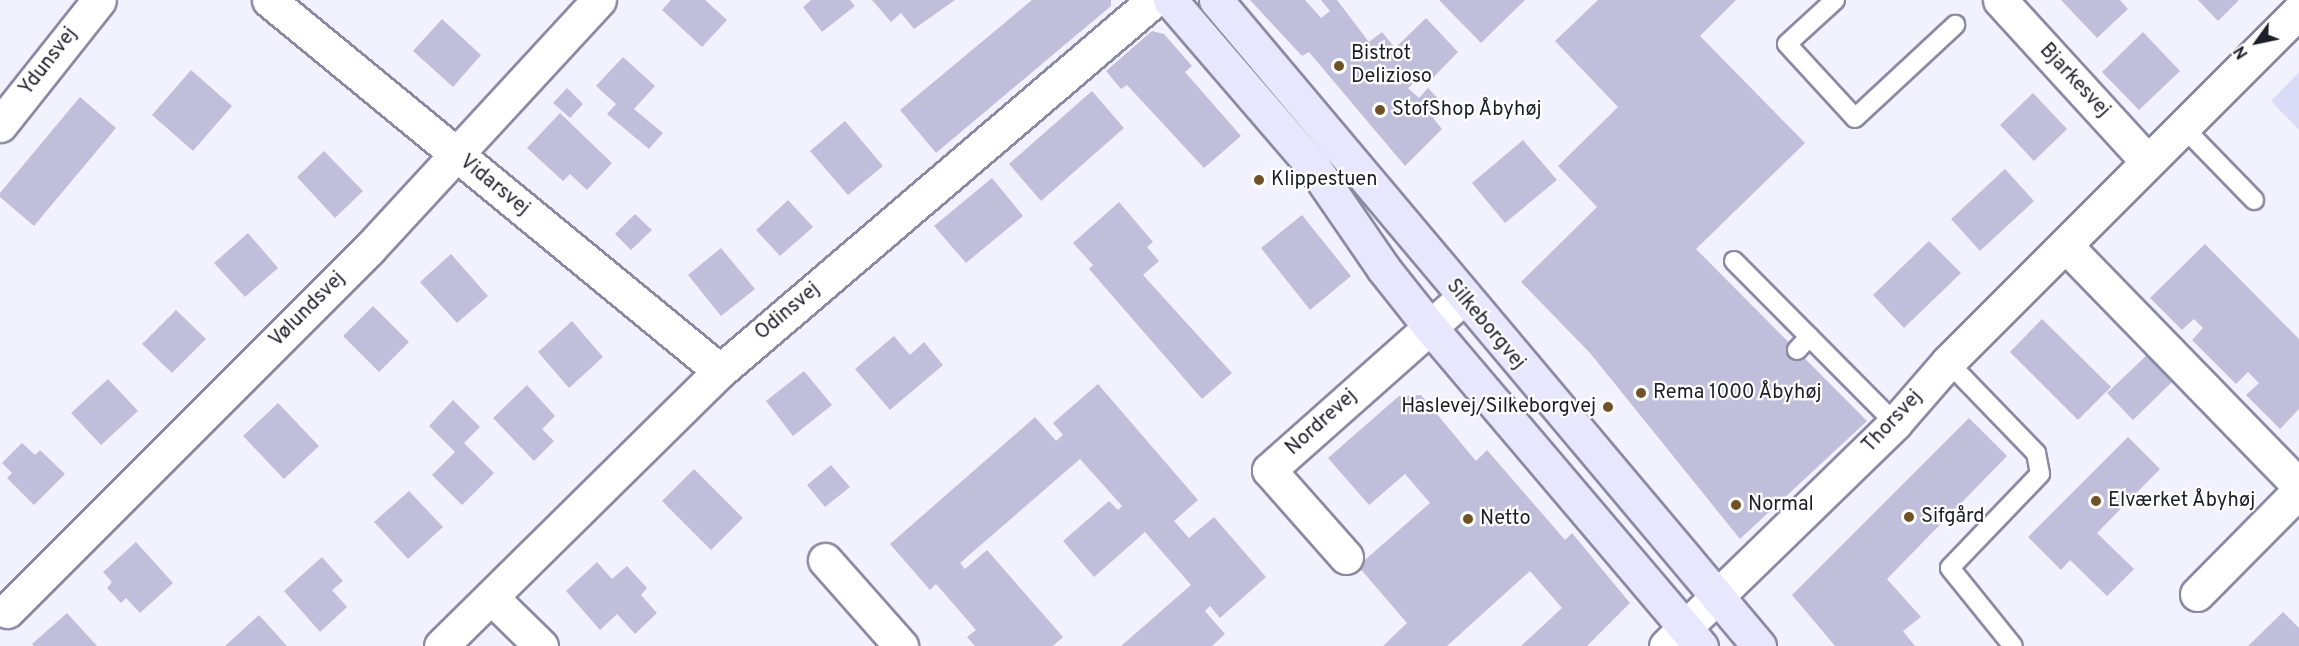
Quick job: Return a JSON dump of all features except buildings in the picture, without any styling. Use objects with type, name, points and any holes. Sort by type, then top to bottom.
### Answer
[{"type":"street","name":"Ydunsvej","points":[[0,124],[99,0]]},
{"type":"street","name":"Vidarsvej","points":[[269,0],[720,371]]},
{"type":"street","name":"Vølundsvej","points":[[7,611],[458,156],[598,0]]},
{"type":"street","name":"Odinsvej","points":[[441,646],[720,371],[1154,0]]},
{"type":"street","points":[[1170,0],[1313,166],[1383,268],[1684,640]]},
{"type":"street","name":"Silkeborgvej","points":[[1216,0],[1463,298],[1759,646]]},
{"type":"street","name":"Bjarkesvej","points":[[2000,0],[2148,162]]},
{"type":"street","name":"Thorsvej","points":[[1684,640],[1717,597],[1895,423],[1948,362],[2299,11]]},
{"type":"street","points":[[2065,244],[2299,486]]},
{"type":"street","name":"Nordrevej","points":[[1346,557],[1269,470],[1463,298]]},
{"type":"street","points":[[2197,594],[2299,491]]},
{"type":"street","points":[[825,560],[901,646]]},
{"type":"street","points":[[491,597],[541,646]]},
{"type":"lane","points":[[1835,0],[1787,44],[1855,118],[1955,25]]},
{"type":"lane","points":[[2183,127],[2254,200]]},
{"type":"lane","points":[[1734,261],[1895,423]]},
{"type":"lane","points":[[1797,350],[1809,337]]},
{"type":"lane","points":[[1948,362],[2037,453],[2040,474],[1950,568],[2013,646]]},
{"type":"shaded area","points":[[2299,72],[2299,130],[2271,101]]},
{"type":"place","name":"Bistrot Delizioso","points":[[1339,66]]},
{"type":"place","name":"StofShop Åbyhøj","points":[[1380,110]]},
{"type":"place","name":"Klippestuen","points":[[1259,180]]},
{"type":"place","name":"Rema 1000 Åbyhøj","points":[[1641,393]]},
{"type":"place","name":"Haslevej/Silkeborgvej","points":[[1608,407]]},
{"type":"place","name":"Elværket Åbyhøj","points":[[2096,501]]},
{"type":"place","name":"Normal","points":[[1736,505]]},
{"type":"place","name":"Sifgård","points":[[1909,517]]},
{"type":"place","name":"Netto","points":[[1468,519]]}]
